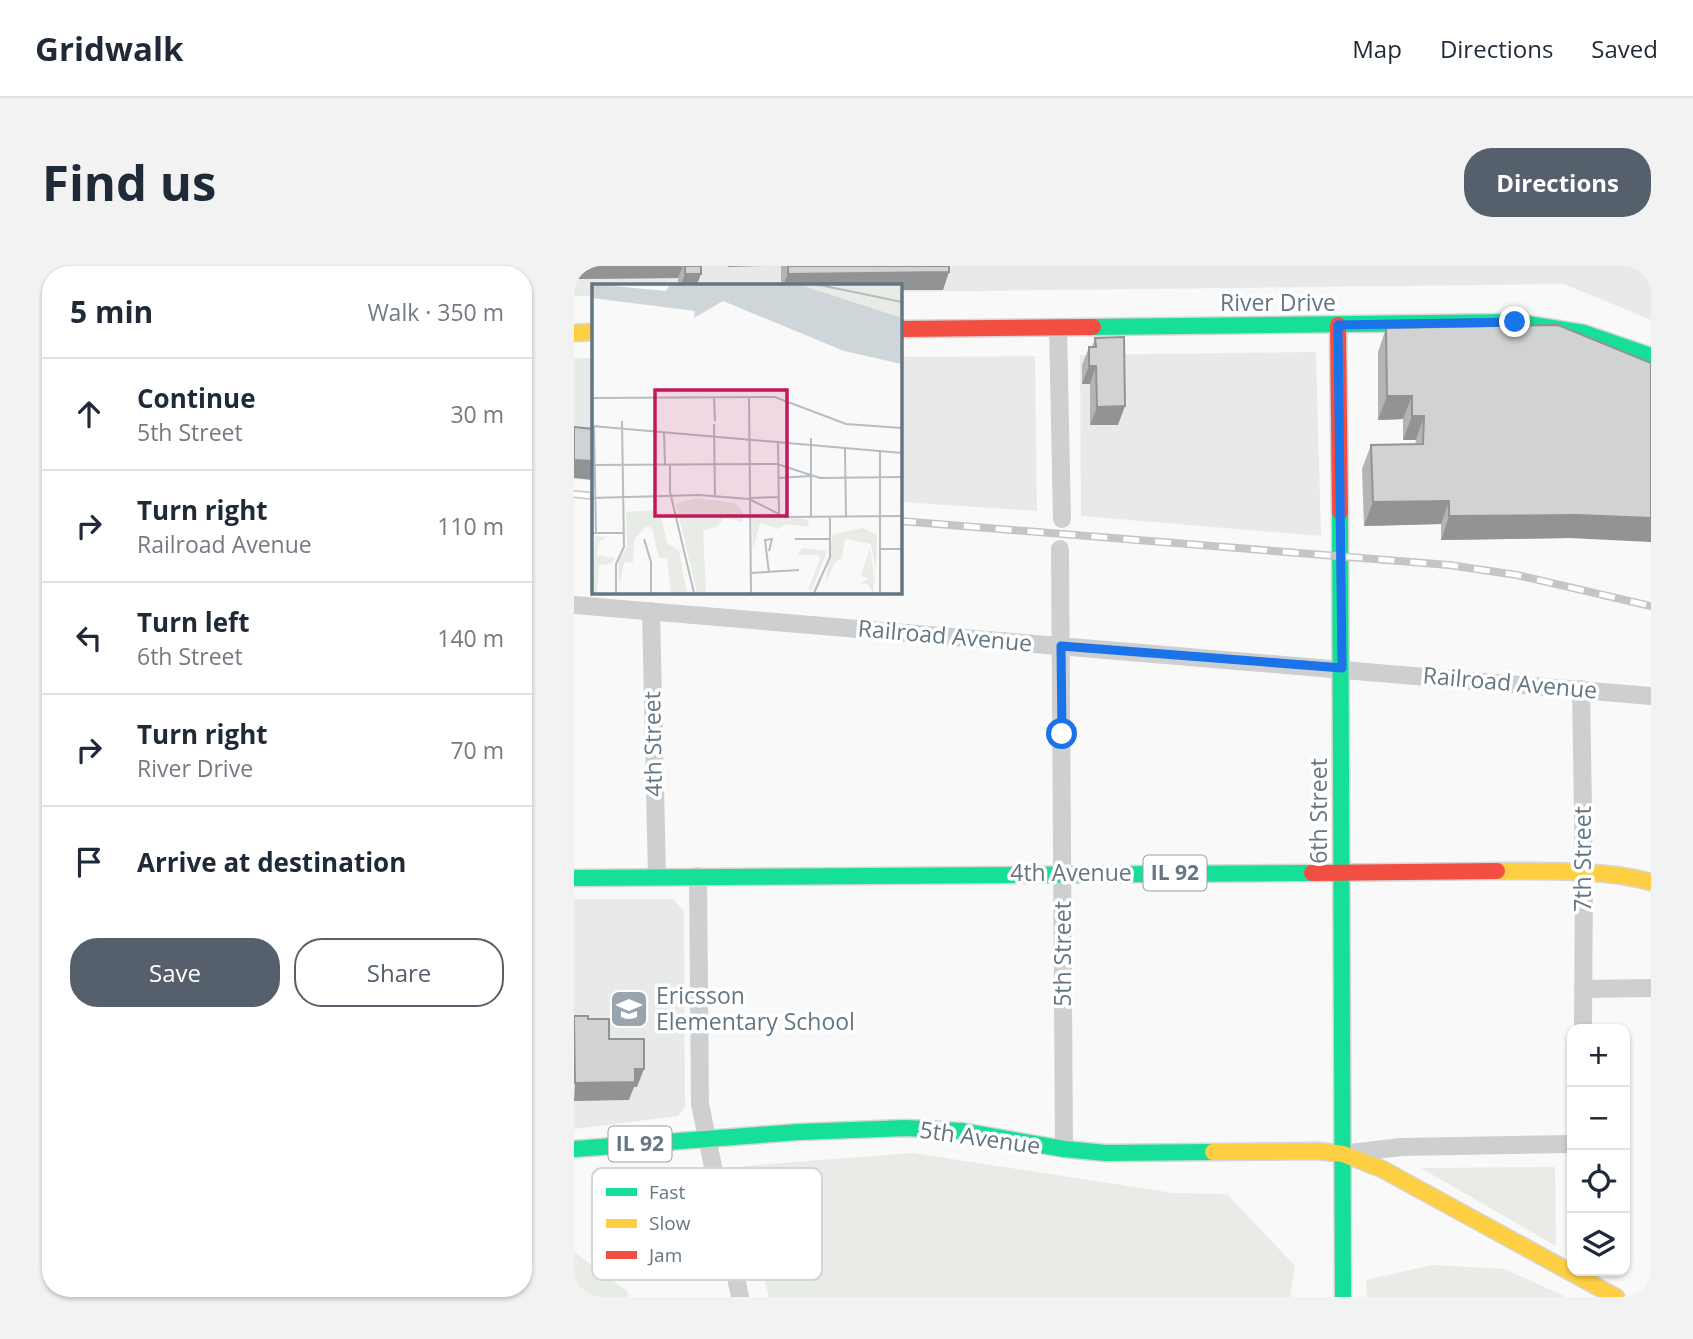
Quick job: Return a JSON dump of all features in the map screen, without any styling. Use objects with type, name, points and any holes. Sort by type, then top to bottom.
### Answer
[{"type":"main road","name":"River Drive","points":[[901,329],[1515,322],[1552,325],[1592,334],[1651,356]]},
{"type":"main road","name":"6th Street","points":[[1338,325],[1342,668],[1343,1297]]},
{"type":"main road","points":[[574,332],[592,332]]},
{"type":"main road","name":"4th Avenue","points":[[574,878],[1341,871],[1584,872],[1651,882]]},
{"type":"main road","name":"5th Avenue","points":[[574,1149],[848,1129],[933,1129],[1106,1153],[1318,1151],[1343,1154],[1382,1168],[1585,1277],[1616,1297]]},
{"type":"street","points":[[1058,327],[1062,519]]},
{"type":"street","name":"5th Street","points":[[1060,549],[1064,1149]]},
{"type":"street","name":"Railroad Avenue","points":[[574,605],[1651,696]]},
{"type":"street","name":"4th Street","points":[[651,611],[657,877]]},
{"type":"street","name":"7th Street","points":[[1581,689],[1583,1024]]},
{"type":"street","points":[[698,876],[700,1104],[712,1168]]},
{"type":"street","points":[[1583,989],[1651,988]]},
{"type":"street","name":"5th Avenue","points":[[1343,1154],[1401,1147],[1567,1144]]},
{"type":"shaded area","points":[[574,266],[1651,266],[1651,320],[1564,284],[901,292],[901,284],[592,284],[592,296],[574,296]]},
{"type":"shaded area","points":[[1316,352],[1321,536],[1081,516],[1080,355]]},
{"type":"shaded area","points":[[1035,356],[1037,511],[901,502],[901,357]]},
{"type":"shaded area","points":[[574,358],[592,358],[592,480],[574,479]]},
{"type":"shaded area","name":"Ericsson Elementary School","points":[[574,899],[673,899],[684,911],[685,1107],[678,1116],[574,1129]]},
{"type":"shaded area","points":[[913,1153],[1173,1193],[1227,1194],[1295,1266],[1290,1297],[769,1297],[765,1280],[822,1280],[822,1168],[744,1166]]},
{"type":"shaded area","points":[[1555,1167],[1556,1246],[1421,1168]]},
{"type":"shaded area","points":[[574,1252],[592,1265],[592,1280],[612,1280],[627,1291],[629,1297],[574,1297]]},
{"type":"shaded area","points":[[1432,1265],[1505,1269],[1566,1297],[1367,1297],[1366,1280]]},
{"type":"building","points":[[685,266],[701,266],[701,274],[685,274]]},
{"type":"building","points":[[788,266],[949,266],[949,272],[788,274]]},
{"type":"building","points":[[1558,325],[1651,363],[1651,518],[1577,515],[1449,516],[1449,501],[1373,502],[1371,445],[1423,444],[1424,416],[1412,416],[1412,396],[1387,396],[1386,328]]},
{"type":"building","points":[[1124,337],[1125,406],[1097,407],[1096,366],[1089,366],[1089,347],[1096,347],[1095,338]]},
{"type":"building","points":[[574,427],[592,429],[592,461],[574,460]]},
{"type":"building","points":[[574,1016],[609,1019],[609,1039],[644,1039],[644,1069],[635,1069],[635,1082],[575,1083]]},
{"type":"railway","points":[[574,494],[592,496]]},
{"type":"railway","points":[[901,521],[1449,565],[1517,575],[1651,606]]},
{"type":"traffic: fast","points":[[1093,327],[1515,322],[1584,333],[1651,356]]},
{"type":"traffic: fast","points":[[1340,512],[1343,1297]]},
{"type":"traffic: fast","points":[[574,878],[1312,873]]},
{"type":"traffic: fast","points":[[574,1149],[799,1132],[906,1128],[961,1131],[1064,1149],[1106,1153],[1213,1152]]},
{"type":"traffic: slow","points":[[574,333],[592,332]]},
{"type":"traffic: slow","points":[[1497,871],[1594,873],[1651,882]]},
{"type":"traffic: slow","points":[[1213,1152],[1318,1151],[1343,1154],[1382,1169],[1616,1297]]},
{"type":"traffic: jam","points":[[1338,325],[1340,512]]},
{"type":"traffic: jam","points":[[901,329],[1093,327]]},
{"type":"traffic: jam","points":[[1312,873],[1497,871]]},
{"type":"place","name":"Ericsson Elementary School","points":[[629,1009]]},
{"type":"route","points":[[1062,734],[1061,646],[1342,668],[1338,325],[1515,322]]}]
